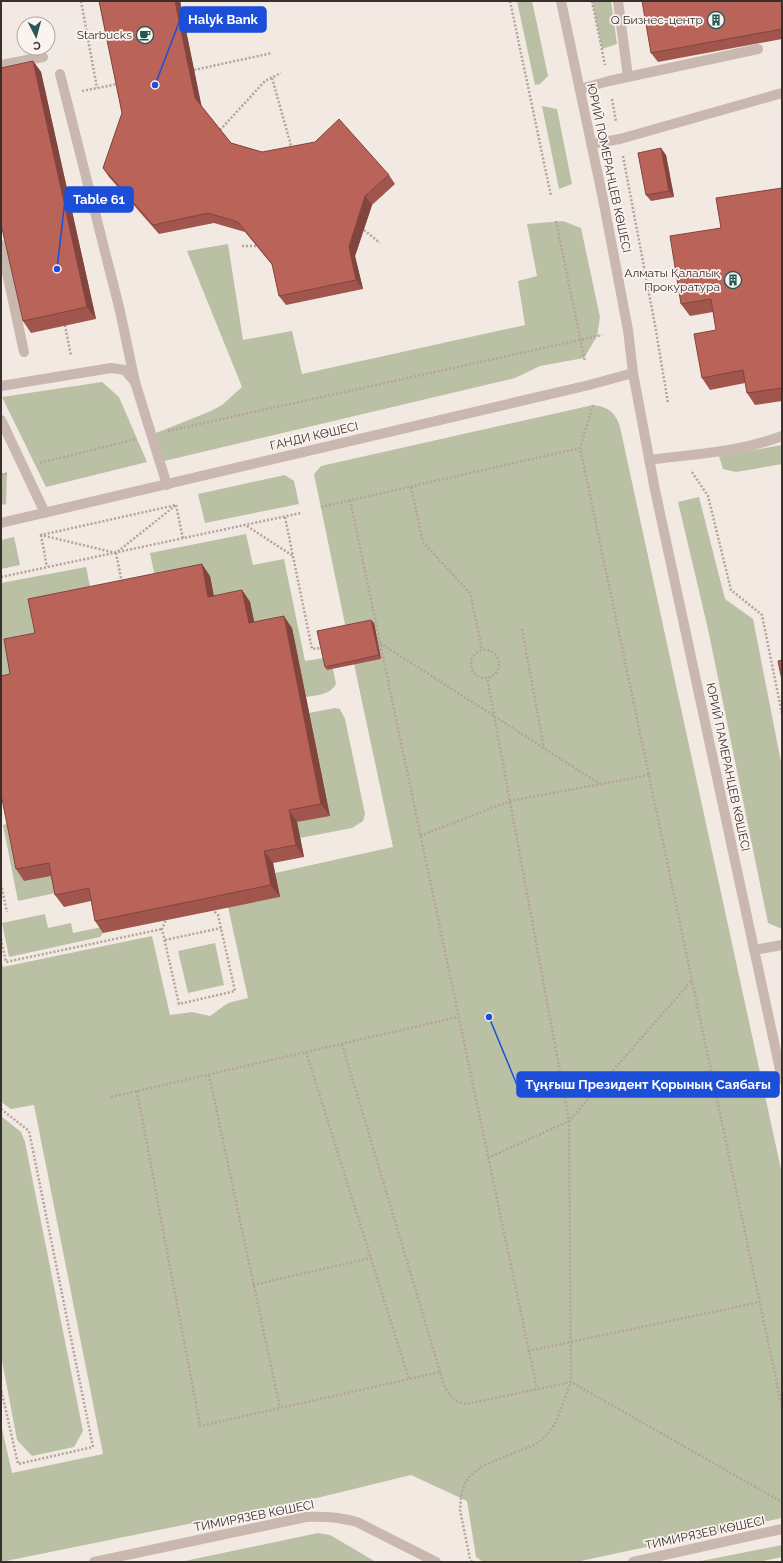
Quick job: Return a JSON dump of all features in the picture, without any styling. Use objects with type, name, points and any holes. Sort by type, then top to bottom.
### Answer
[{"type":"street","name":"ЮРИЙ ПОМЕРАНЦЕВ КӨШЕСІ","points":[[561,1],[628,330],[633,373],[649,460]]},
{"type":"street","points":[[618,1],[628,77]]},
{"type":"street","points":[[580,89],[609,81],[758,49]]},
{"type":"street","points":[[1,65],[43,57]]},
{"type":"street","points":[[60,74],[120,311],[135,382],[167,485]]},
{"type":"street","points":[[591,144],[620,139],[782,93]]},
{"type":"street","points":[[1,245],[24,352]]},
{"type":"street","points":[[1,386],[111,368],[125,370],[135,382]]},
{"type":"street","name":"ГАНДИ КӨШЕСІ","points":[[1,523],[589,385],[633,373]]},
{"type":"street","points":[[1,420],[45,513]]},
{"type":"street","points":[[649,460],[762,444],[782,436]]},
{"type":"street","name":"ЮРИЙ ПАМЕРАНЦЕВ КӨШЕСІ","points":[[649,460],[782,1080]]},
{"type":"street","points":[[754,950],[782,945]]},
{"type":"street","name":"ТИМИРЯЗЕВ КӨШЕСІ","points":[[94,1562],[306,1517],[325,1516],[343,1518],[357,1522],[436,1562]]},
{"type":"street","name":"ТИМИРЯЗЕВ КӨШЕСІ","points":[[633,1562],[782,1529]]},
{"type":"path","points":[[81,1],[97,88]]},
{"type":"path","points":[[510,1],[551,196]]},
{"type":"path","points":[[592,1],[656,325],[668,403]]},
{"type":"path","points":[[194,70],[272,53]]},
{"type":"path","points":[[220,130],[265,81],[281,73]]},
{"type":"path","points":[[272,78],[292,150]]},
{"type":"path","points":[[65,94],[120,83]]},
{"type":"path","points":[[556,221],[585,362]]},
{"type":"path","points":[[364,230],[380,243]]},
{"type":"path","points":[[242,246],[256,246]]},
{"type":"path","points":[[65,325],[75,374]]},
{"type":"path","points":[[1,475],[23,467],[152,435],[602,335]]},
{"type":"path","points":[[593,406],[580,448],[782,1408]]},
{"type":"path","points":[[321,507],[580,448]]},
{"type":"path","points":[[683,456],[708,496],[730,590],[762,615],[782,714]]},
{"type":"path","points":[[411,487],[423,542],[470,593],[482,650]]},
{"type":"path","points":[[350,500],[537,1389]]},
{"type":"path","points":[[41,535],[176,505]]},
{"type":"path","points":[[176,505],[183,538]]},
{"type":"path","points":[[116,553],[176,505]]},
{"type":"path","points":[[1,577],[301,513]]},
{"type":"path","points":[[285,517],[312,649],[322,648]]},
{"type":"path","points":[[246,525],[293,556]]},
{"type":"path","points":[[41,535],[116,553]]},
{"type":"path","points":[[41,535],[47,568]]},
{"type":"path","points":[[116,553],[122,583]]},
{"type":"path","points":[[522,629],[544,748]]},
{"type":"path","points":[[380,642],[600,784]]},
{"type":"path","points":[[482,650],[486,650],[494,654],[498,661],[495,673],[488,677],[478,676],[474,673],[471,664],[474,655],[482,650]]},
{"type":"path","points":[[472,1562],[460,1510],[464,1484],[470,1476],[482,1466],[536,1444],[548,1434],[556,1422],[571,1382],[570,1120],[488,677]]},
{"type":"path","points":[[420,836],[510,802],[649,775]]},
{"type":"path","points":[[1,884],[7,912]]},
{"type":"path","points":[[167,915],[162,929],[179,1004],[235,991],[218,915],[208,904]]},
{"type":"path","points":[[165,940],[221,928]]},
{"type":"path","points":[[1,939],[6,962],[162,929]]},
{"type":"path","points":[[488,1158],[570,1120],[692,980]]},
{"type":"path","points":[[111,1097],[458,1017]]},
{"type":"path","points":[[342,1044],[440,1372],[444,1385],[450,1396],[458,1403],[467,1404],[571,1382],[782,1502]]},
{"type":"path","points":[[306,1052],[409,1379]]},
{"type":"path","points":[[209,1075],[280,1408]]},
{"type":"path","points":[[137,1091],[200,1426],[440,1372]]},
{"type":"path","points":[[1,1109],[30,1131],[93,1448],[18,1464],[1,1389]]},
{"type":"path","points":[[253,1285],[371,1258]]},
{"type":"path","points":[[528,1351],[760,1302]]},
{"type":"green space","points":[[517,1],[532,1],[548,76],[540,84],[535,85]]},
{"type":"green space","points":[[592,1],[611,1],[617,44],[602,49]]},
{"type":"green space","points":[[542,106],[557,109],[572,184],[559,189]]},
{"type":"green space","points":[[563,221],[581,228],[600,317],[597,336],[584,358],[540,366],[515,378],[160,462],[151,435],[211,411],[222,405],[242,387],[187,251],[228,244],[243,340],[292,331],[302,374],[525,325],[518,281],[537,276],[527,224]]},
{"type":"green space","points":[[102,382],[119,397],[147,462],[46,487],[2,397]]},
{"type":"green space","points":[[593,405],[603,407],[611,411],[620,427],[782,1174],[782,1518],[576,1562],[483,1562],[476,1557],[467,1501],[411,1475],[321,1497],[1,1562],[1,1424],[12,1473],[103,1454],[34,1105],[11,1109],[1,1102],[1,959],[3,967],[152,936],[170,1015],[192,1012],[210,1016],[228,1003],[248,998],[228,907],[279,897],[275,873],[393,847],[354,664],[381,658],[346,629],[314,474],[321,466]]},
{"type":"green space","points":[[782,445],[782,464],[736,472],[723,469],[719,456]]},
{"type":"green space","points":[[1,473],[7,473],[6,504],[1,505]]},
{"type":"green space","points":[[285,475],[294,481],[299,504],[205,523],[198,494]]},
{"type":"green space","points":[[699,497],[725,599],[753,619],[782,767],[782,929],[768,923],[708,629],[678,502]]},
{"type":"green space","points":[[246,534],[253,565],[284,559],[305,661],[324,658],[333,669],[336,684],[327,692],[306,697],[257,635],[157,587],[150,553]]},
{"type":"green space","points":[[14,537],[20,565],[1,569],[1,540]]},
{"type":"green space","points":[[86,567],[93,600],[43,645],[19,686],[1,689],[1,583]]},
{"type":"green space","points":[[335,708],[340,709],[345,719],[365,814],[363,821],[352,828],[300,838],[297,822],[330,815],[309,713]]},
{"type":"green space","points":[[13,822],[57,875],[60,892],[18,901],[3,825]]},
{"type":"green space","points":[[45,914],[48,928],[71,923],[73,933],[102,927],[103,933],[100,937],[9,957],[2,923]]},
{"type":"green space","points":[[215,943],[224,985],[188,993],[178,951]]},
{"type":"green space","points":[[1,1116],[21,1132],[25,1142],[83,1431],[74,1447],[32,1456],[17,1440],[1,1355]]},
{"type":"green space","points":[[318,1533],[330,1535],[376,1562],[180,1562]]},
{"type":"green space","points":[[782,1545],[782,1557],[758,1562],[696,1562]]},
{"type":"building","points":[[99,1],[175,1],[195,98],[231,143],[262,152],[315,142],[339,119],[389,175],[365,196],[349,247],[356,280],[279,296],[272,264],[238,222],[208,213],[153,225],[103,168],[122,113]]},
{"type":"building","name":"Q Бизнес-центр","points":[[642,1],[782,1],[782,29],[651,53]]},
{"type":"building","points":[[33,61],[87,307],[23,321],[1,224],[1,68]]},
{"type":"building","points":[[661,148],[669,191],[646,195],[638,153]]},
{"type":"building","name":"Алматы Қалалық Прокуратура","points":[[782,188],[782,388],[747,393],[743,370],[702,378],[694,334],[716,330],[711,299],[681,304],[670,236],[721,228],[716,198]]},
{"type":"building","points":[[202,564],[208,597],[242,590],[249,623],[284,616],[321,804],[289,810],[296,845],[264,851],[271,885],[95,921],[89,888],[55,895],[49,863],[16,869],[1,794],[1,676],[10,674],[4,639],[35,633],[28,599]]},
{"type":"building","points":[[371,620],[379,655],[325,667],[317,631]]},
{"type":"building","points":[[782,660],[782,680],[778,661]]},
{"type":"place","name":"Q Бизнес-центр","points":[[716,20]]},
{"type":"place","name":"Starbucks","points":[[145,35]]},
{"type":"place","name":"Halyk Bank","points":[[155,85]]},
{"type":"place","name":"Table 61","points":[[57,269]]},
{"type":"place","name":"Алматы Қалалық Прокуратура","points":[[733,280]]},
{"type":"place","name":"Тұңғыш Президент Қорының Саябағы","points":[[489,1017]]}]
